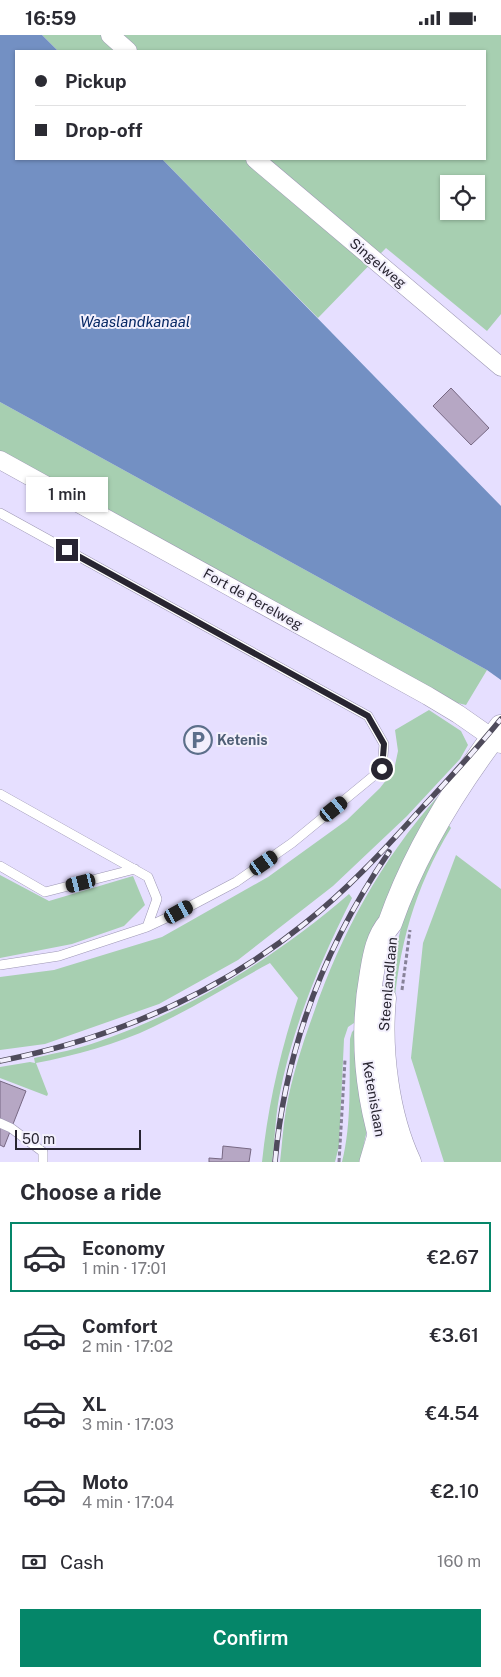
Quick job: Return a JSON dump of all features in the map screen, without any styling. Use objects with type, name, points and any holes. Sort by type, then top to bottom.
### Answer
[{"type":"main road","name":"Steenlandlaan","points":[[409,1162],[397,1125],[385,1068],[382,1025],[386,976],[393,932],[400,923],[421,848],[463,780],[498,737]]},
{"type":"main road","name":"Steenlandlaan","points":[[367,1004],[375,955],[382,933],[400,923]]},
{"type":"main road","name":"Ketenislaan","points":[[367,1004],[365,1025],[368,1083],[378,1135],[388,1162]]},
{"type":"street","points":[[110,35],[127,50]]},
{"type":"street","name":"Singelweg","points":[[256,160],[501,367]]},
{"type":"street","name":"Fort de Perelweg","points":[[0,460],[428,696],[498,737]]},
{"type":"street","points":[[370,1162],[378,1135]]},
{"type":"lane","points":[[0,513],[368,716],[384,744],[382,769],[292,843],[236,882],[147,927],[59,956],[0,965]]},
{"type":"lane","points":[[0,794],[148,877],[157,899],[147,927]]},
{"type":"lane","points":[[0,866],[45,892],[135,869]]},
{"type":"lane","points":[[0,1123],[11,1128],[43,1152],[44,1162]]},
{"type":"path","points":[[400,923],[401,999]]},
{"type":"green space","points":[[42,35],[501,35],[501,314],[487,331],[386,248],[318,318],[163,160],[486,160],[486,50],[57,50]]},
{"type":"green space","points":[[0,402],[487,670],[466,705],[428,696],[0,460]]},
{"type":"green space","points":[[429,710],[461,731],[468,745],[460,759],[407,816],[333,886],[238,960],[159,1004],[45,1044],[0,1050],[0,977],[54,970],[162,937],[268,877],[347,820],[380,788],[394,770],[398,751],[395,730]]},
{"type":"green space","points":[[438,796],[408,852],[357,1021],[348,1027],[344,1039],[339,1146],[335,1162],[280,1162],[286,1109],[294,1073],[324,984],[350,927],[381,872],[398,846]]},
{"type":"green space","points":[[448,824],[451,828],[427,874],[410,920],[399,968],[393,1019],[390,992],[393,960],[403,920],[413,891]]},
{"type":"green space","points":[[456,855],[501,889],[501,1162],[444,1162],[411,1058],[423,943]]},
{"type":"green space","points":[[0,875],[49,901],[133,876],[145,905],[124,926],[72,944],[0,958]]},
{"type":"green space","points":[[349,894],[352,898],[308,995],[291,1046],[278,1106],[272,1162],[262,1162],[271,1100],[280,1059],[298,998],[270,963],[183,1012],[125,1039],[95,1049],[36,1063],[48,1094],[47,1096],[0,1078],[0,1067],[30,1062],[35,1063],[34,1058],[92,1044],[134,1028],[200,997],[262,960]]},
{"type":"green space","points":[[356,1028],[367,1130],[360,1162],[342,1162],[349,1116],[350,1039],[352,1032]]},
{"type":"water","name":"Waaslandkanaal","points":[[0,35],[42,35],[57,50],[15,50],[15,160],[163,160],[501,506],[501,680],[487,670],[0,402]]},
{"type":"building","points":[[451,388],[489,428],[471,445],[433,406]]},
{"type":"building","points":[[0,1081],[26,1091],[4,1147],[0,1145]]},
{"type":"building","points":[[223,1146],[251,1149],[249,1162],[209,1162],[209,1158],[222,1159]]},
{"type":"railway","points":[[0,1061],[82,1040],[122,1027],[161,1011],[235,972],[270,949],[320,911],[365,869],[501,719]]},
{"type":"railway","points":[[275,1162],[280,1120],[288,1079],[312,1000],[327,961],[346,924],[366,887],[389,852]]},
{"type":"place","name":"Ketenis","points":[[198,740]]},
{"type":"route","points":[[67,550],[368,716],[384,744],[382,769]]}]
